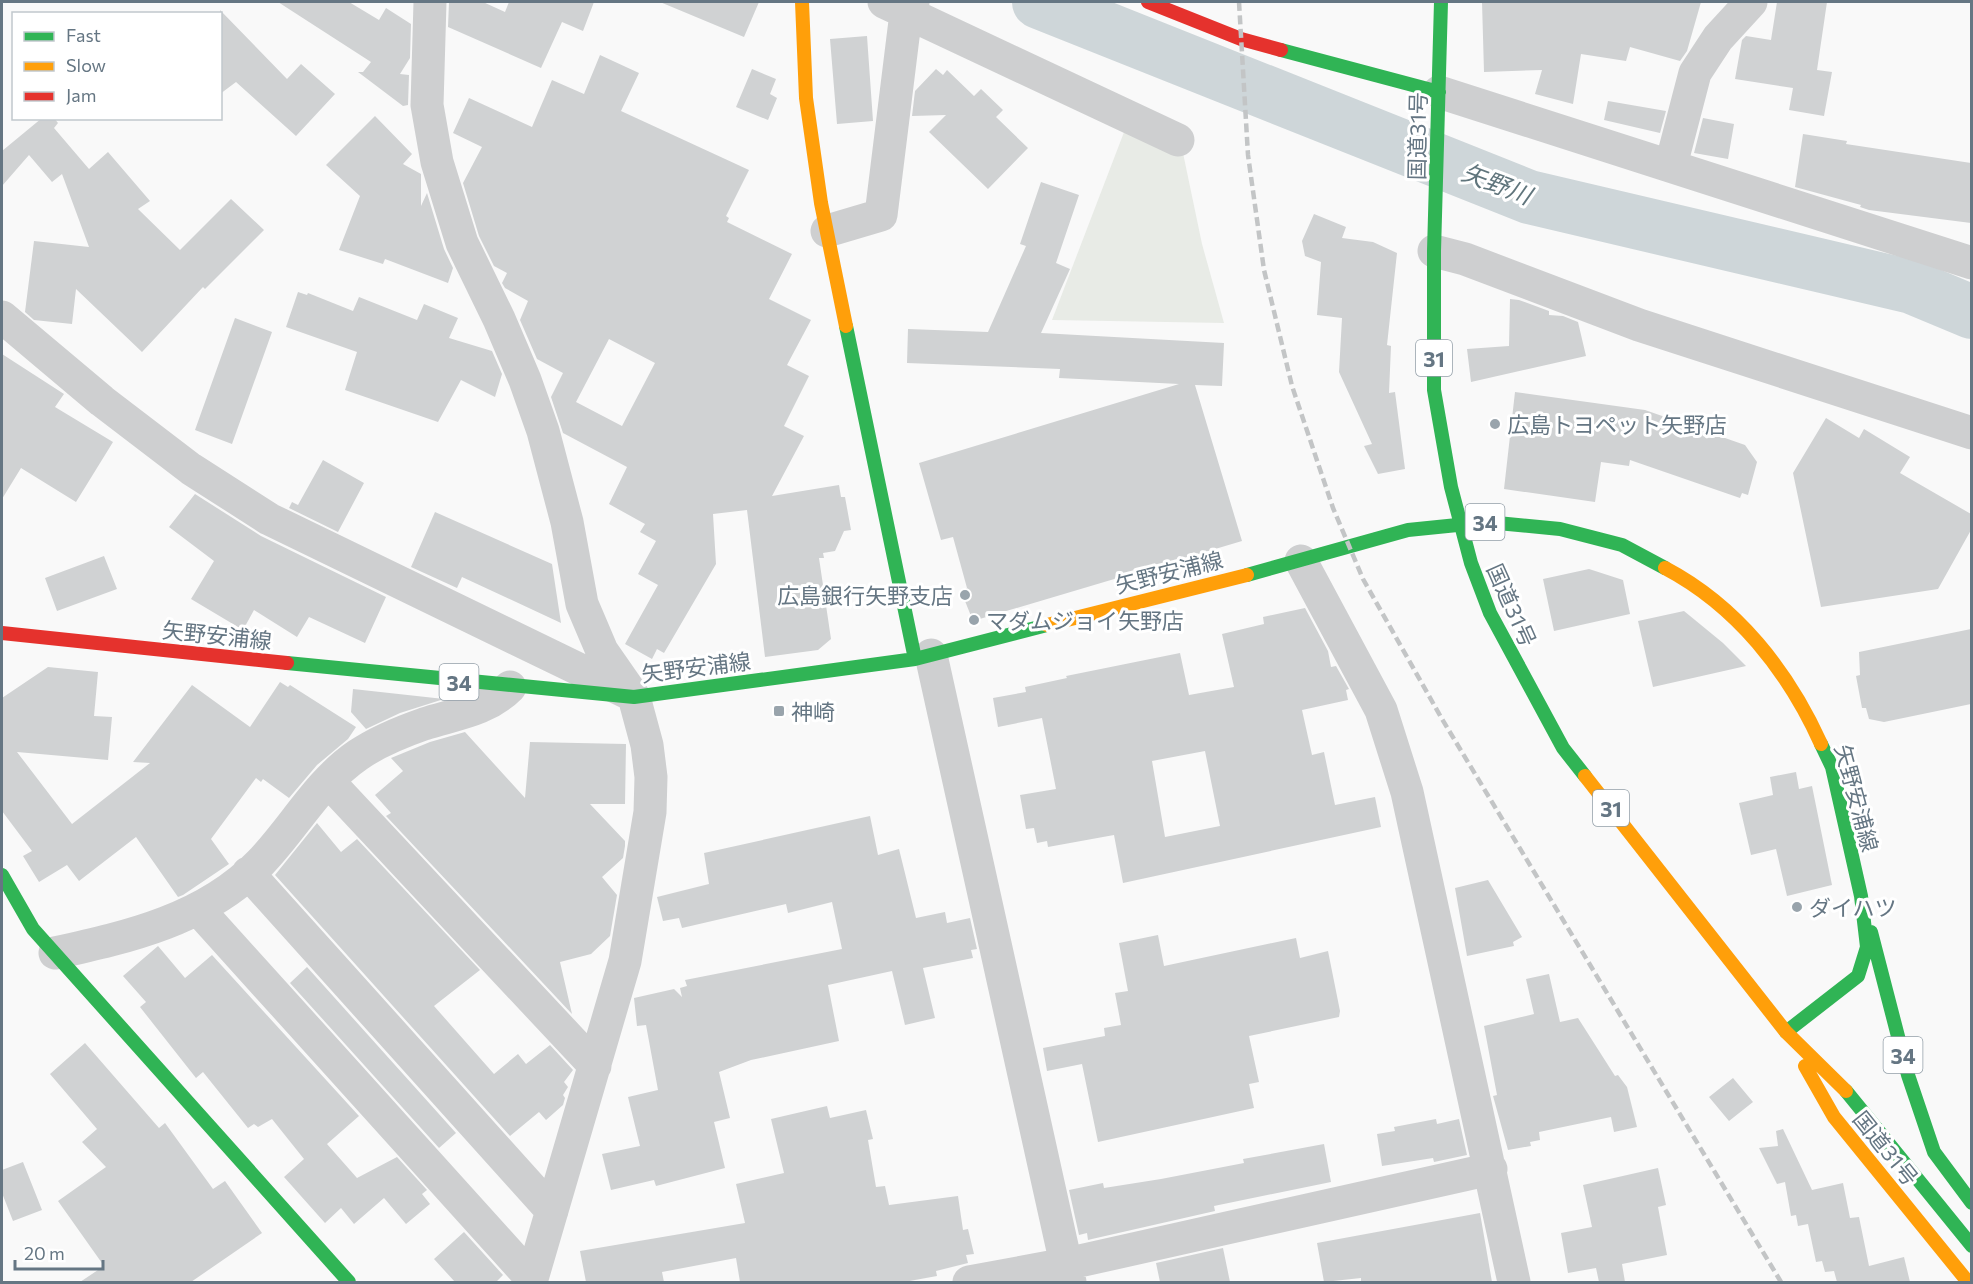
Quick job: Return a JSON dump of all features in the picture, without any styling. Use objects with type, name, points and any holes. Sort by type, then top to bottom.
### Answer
[{"type":"main road","points":[[802,2],[806,98],[827,231],[923,657]]},
{"type":"main road","points":[[1148,2],[1241,39],[1439,103]]},
{"type":"main road","name":"国道31号","points":[[1446,7],[1439,103],[1434,390],[1451,487],[1471,563],[1490,613],[1563,748],[1786,1032],[1858,1104],[1971,1246]]},
{"type":"main road","name":"矢野安浦線","points":[[2,633],[510,687],[634,697],[923,657],[1300,561],[1408,530],[1487,522],[1560,529],[1622,545],[1677,574],[1729,612],[1775,661],[1809,717],[1832,767],[1861,896],[1867,947],[1858,976],[1820,1008],[1786,1032]]},
{"type":"main road","points":[[2,875],[33,929],[349,1282]]},
{"type":"main road","name":"34","points":[[1861,896],[1908,1074],[1934,1152],[1971,1203]]},
{"type":"main road","name":"国道31号","points":[[1786,1032],[1834,1117],[1968,1282]]},
{"type":"street","points":[[430,2],[427,105],[437,162],[462,243],[500,319],[540,421],[567,522],[582,604],[602,651],[634,697],[647,745],[650,812],[625,961],[531,1281]]},
{"type":"street","points":[[1671,165],[1695,74],[1718,38],[1751,2]]},
{"type":"street","points":[[827,231],[881,215],[901,5],[1178,140]]},
{"type":"street","points":[[1439,103],[1671,165],[1971,263]]},
{"type":"street","points":[[1435,240],[1465,259],[1639,325],[1971,433]]},
{"type":"street","points":[[2,317],[102,401],[191,469],[269,519],[634,697]]},
{"type":"street","points":[[1300,561],[1380,710],[1407,792],[1514,1282]]},
{"type":"street","points":[[923,657],[1068,1273]]},
{"type":"street","points":[[55,953],[154,928],[198,909],[230,889],[260,862],[328,782],[358,755],[394,735],[473,711],[498,699],[510,687]]},
{"type":"street","points":[[328,782],[595,1066]]},
{"type":"street","points":[[248,873],[552,1211]]},
{"type":"street","points":[[198,909],[531,1281]]},
{"type":"street","points":[[969,1282],[1068,1273],[1491,1169]]},
{"type":"shaded area","points":[[1126,127],[1183,153],[1202,244],[1224,323],[1052,320]]},
{"type":"building","points":[[278,2],[349,2],[379,20],[386,8],[411,24],[410,58],[400,74],[409,75],[408,105],[403,106],[358,72],[363,72],[371,62]]},
{"type":"building","points":[[449,2],[483,2],[505,12],[509,2],[594,2],[583,31],[562,22],[541,68],[448,27]]},
{"type":"building","points":[[660,2],[759,2],[744,37]]},
{"type":"building","points":[[1482,2],[1701,2],[1687,51],[1680,61],[1630,47],[1626,61],[1581,54],[1573,104],[1535,94],[1542,70],[1484,72]]},
{"type":"building","points":[[1777,2],[1827,2],[1817,70],[1832,72],[1824,116],[1789,110],[1793,88],[1735,79],[1742,40],[1746,36],[1771,40]]},
{"type":"building","points":[[222,12],[287,79],[301,64],[335,94],[296,136],[236,82],[222,92]]},
{"type":"building","points":[[867,36],[873,121],[837,124],[830,39]]},
{"type":"building","points":[[600,55],[639,73],[621,111],[749,170],[726,216],[729,218],[727,222],[792,254],[769,299],[811,320],[787,365],[809,376],[784,426],[804,436],[772,496],[839,485],[841,497],[845,497],[851,530],[844,531],[835,551],[823,553],[824,558],[819,558],[831,639],[818,650],[765,657],[747,510],[713,514],[716,564],[664,653],[657,649],[652,659],[625,644],[658,585],[638,574],[656,541],[640,532],[645,524],[609,504],[627,467],[563,433],[551,397],[563,373],[537,359],[520,320],[528,301],[505,288],[502,283],[507,273],[494,266],[479,236],[463,183],[482,147],[453,133],[469,98],[532,127],[552,80],[584,94]],"holes":[[[609,339],[655,363],[622,426],[576,402]]]},
{"type":"building","points":[[752,69],[776,79],[770,94],[777,98],[768,120],[736,107]]},
{"type":"building","points":[[936,69],[943,75],[947,70],[974,96],[981,89],[1003,110],[996,117],[1028,148],[988,189],[929,132],[946,115],[912,116],[915,91]]},
{"type":"building","points":[[1608,101],[1666,111],[1660,133],[1604,120]]},
{"type":"building","points":[[375,116],[412,154],[403,164],[421,174],[421,206],[427,193],[444,249],[453,268],[448,283],[385,259],[383,264],[339,250],[360,196],[326,165]]},
{"type":"building","points":[[1703,118],[1734,124],[1728,159],[1694,153]]},
{"type":"building","points":[[40,120],[56,120],[58,123],[54,128],[89,169],[108,152],[150,201],[138,209],[180,250],[231,199],[264,230],[205,289],[203,287],[142,352],[76,289],[72,324],[34,320],[25,312],[34,241],[89,247],[62,174],[52,182],[29,155],[2,186],[2,151]]},
{"type":"building","points":[[1803,134],[1847,141],[1846,144],[1971,163],[1971,223],[1869,210],[1860,207],[1861,205],[1795,187]]},
{"type":"building","points":[[1041,182],[1079,195],[1056,263],[1070,269],[1041,333],[1224,343],[1222,386],[1195,385],[1242,541],[973,621],[961,591],[967,588],[953,537],[941,540],[919,463],[1179,384],[1059,378],[1060,369],[907,363],[908,329],[988,332],[1026,246],[1020,244]]},
{"type":"building","points":[[1314,214],[1346,227],[1342,238],[1373,242],[1397,253],[1387,345],[1391,346],[1389,393],[1395,392],[1405,469],[1378,474],[1364,446],[1372,444],[1339,372],[1342,318],[1317,315],[1321,262],[1305,256],[1302,241]]},
{"type":"building","points":[[298,292],[307,295],[308,293],[353,311],[359,297],[417,320],[424,304],[458,318],[449,338],[492,351],[502,374],[495,397],[461,380],[438,422],[345,390],[357,352],[286,327]]},
{"type":"building","points":[[1510,299],[1549,311],[1549,315],[1563,316],[1578,322],[1586,356],[1471,382],[1467,349],[1509,346]]},
{"type":"building","points":[[235,318],[272,332],[232,444],[195,430]]},
{"type":"building","points":[[2,354],[64,394],[55,407],[113,442],[76,502],[21,468],[2,499]]},
{"type":"building","points":[[1515,392],[1645,410],[1745,445],[1757,462],[1748,495],[1742,493],[1740,498],[1630,460],[1629,466],[1601,462],[1595,502],[1504,489]]},
{"type":"building","points":[[1826,418],[1859,438],[1864,429],[1910,457],[1900,473],[1971,514],[1971,530],[1938,589],[1821,607],[1793,473]]},
{"type":"building","points":[[323,460],[364,483],[338,532],[289,508],[292,502],[298,505]]},
{"type":"building","points":[[195,494],[261,536],[386,597],[365,643],[309,617],[297,637],[254,610],[243,630],[191,599],[214,561],[169,527]]},
{"type":"building","points":[[435,512],[552,564],[561,623],[462,577],[457,588],[411,567]]},
{"type":"building","points":[[104,556],[117,589],[57,611],[45,578]]},
{"type":"building","points":[[1589,569],[1623,580],[1630,614],[1554,631],[1543,579]]},
{"type":"building","points":[[1305,608],[1328,651],[1331,667],[1336,666],[1349,689],[1346,690],[1348,700],[1302,710],[1312,755],[1324,752],[1335,805],[1375,797],[1381,827],[1123,883],[1114,835],[1048,847],[1047,841],[1037,843],[1034,828],[1026,829],[1020,795],[1056,789],[1042,718],[998,727],[993,698],[1026,692],[1025,687],[1067,678],[1066,676],[1180,653],[1189,695],[1234,687],[1222,634],[1264,624],[1263,617]],"holes":[[[1205,751],[1220,826],[1165,837],[1152,761]]]},
{"type":"building","points":[[1684,611],[1723,643],[1746,666],[1653,687],[1638,621]]},
{"type":"building","points":[[1971,629],[1971,704],[1884,722],[1869,719],[1866,708],[1862,708],[1856,676],[1860,675],[1859,652]]},
{"type":"building","points":[[48,667],[98,672],[94,716],[112,717],[108,760],[17,752],[72,824],[150,763],[133,762],[192,685],[250,727],[280,682],[288,687],[290,685],[356,727],[348,739],[317,765],[289,798],[263,779],[261,782],[256,778],[211,839],[229,864],[183,895],[178,897],[136,837],[79,881],[67,865],[39,882],[23,856],[32,851],[2,811],[2,698]]},
{"type":"building","points":[[353,689],[444,699],[400,713],[366,729],[351,712]]},
{"type":"building","points":[[465,732],[525,798],[530,742],[626,744],[625,804],[590,804],[625,841],[625,846],[623,858],[602,877],[617,895],[610,936],[591,954],[560,962],[572,1014],[386,816],[391,813],[375,795],[403,771],[391,758],[430,742]]},
{"type":"building","points":[[1796,772],[1799,789],[1812,786],[1832,885],[1787,896],[1776,849],[1751,855],[1739,803],[1773,795],[1770,777]]},
{"type":"building","points":[[870,816],[878,855],[899,849],[916,918],[945,912],[947,923],[970,918],[977,949],[971,950],[973,958],[923,968],[935,1018],[905,1025],[892,971],[828,985],[839,1041],[751,1060],[719,1072],[730,1118],[714,1122],[725,1168],[656,1186],[654,1180],[611,1190],[602,1154],[640,1146],[628,1097],[658,1090],[646,1025],[637,1026],[634,998],[674,989],[682,997],[680,988],[687,986],[685,980],[842,949],[832,902],[788,913],[786,904],[682,928],[679,918],[663,921],[657,897],[709,884],[704,853]]},
{"type":"building","points":[[317,823],[341,852],[357,839],[480,970],[434,1006],[494,1074],[518,1054],[526,1064],[550,1045],[573,1070],[564,1082],[568,1087],[563,1095],[565,1098],[563,1105],[546,1120],[539,1112],[510,1136],[275,875]]},
{"type":"building","points":[[1488,880],[1522,937],[1513,942],[1514,946],[1467,956],[1455,888]]},
{"type":"building","points":[[1158,935],[1164,966],[1296,938],[1300,958],[1328,951],[1340,1011],[1339,1017],[1249,1036],[1259,1082],[1249,1084],[1254,1108],[1098,1142],[1082,1064],[1047,1071],[1043,1048],[1105,1036],[1104,1028],[1121,1025],[1115,993],[1128,991],[1119,943]]},
{"type":"building","points":[[158,946],[185,978],[212,955],[359,1116],[327,1144],[357,1178],[397,1157],[427,1190],[422,1194],[430,1204],[406,1224],[384,1198],[354,1224],[341,1208],[325,1223],[284,1177],[304,1159],[272,1119],[258,1127],[254,1124],[248,1128],[203,1072],[196,1078],[140,1007],[146,1002],[123,976]]},
{"type":"building","points":[[307,967],[456,1133],[439,1148],[290,983]]},
{"type":"building","points":[[1549,974],[1560,1022],[1578,1018],[1615,1076],[1618,1075],[1627,1087],[1637,1127],[1614,1132],[1611,1117],[1539,1132],[1540,1140],[1530,1142],[1531,1146],[1508,1150],[1493,1096],[1497,1095],[1484,1026],[1534,1014],[1526,979]]},
{"type":"building","points":[[85,1043],[159,1128],[165,1123],[213,1189],[225,1181],[262,1233],[191,1282],[80,1282],[104,1266],[58,1201],[106,1167],[82,1142],[97,1129],[50,1074]]},
{"type":"building","points":[[1733,1078],[1753,1102],[1729,1121],[1709,1097]]},
{"type":"building","points":[[827,1106],[830,1118],[866,1110],[873,1139],[868,1140],[876,1187],[885,1186],[889,1205],[958,1196],[963,1230],[968,1229],[974,1254],[966,1255],[968,1263],[936,1271],[937,1276],[904,1282],[740,1282],[736,1258],[662,1272],[664,1282],[586,1282],[580,1251],[745,1223],[736,1184],[784,1173],[771,1119]]},
{"type":"building","points":[[1436,1119],[1437,1124],[1459,1119],[1467,1155],[1434,1162],[1433,1158],[1382,1166],[1377,1134],[1395,1131],[1394,1127]]},
{"type":"building","points":[[1783,1129],[1812,1190],[1843,1183],[1850,1218],[1859,1217],[1869,1266],[1904,1257],[1910,1282],[1837,1282],[1834,1271],[1825,1272],[1822,1261],[1816,1262],[1808,1224],[1798,1226],[1796,1215],[1791,1216],[1785,1182],[1777,1184],[1759,1148],[1778,1146],[1776,1131]]},
{"type":"building","points":[[1324,1144],[1331,1182],[1214,1206],[1215,1211],[1088,1240],[1087,1233],[1079,1235],[1069,1190],[1103,1183],[1104,1188],[1161,1179],[1244,1163],[1243,1159]]},
{"type":"building","points":[[23,1162],[42,1210],[13,1221],[2,1193],[2,1170]]},
{"type":"building","points":[[1658,1168],[1666,1205],[1658,1207],[1667,1255],[1622,1264],[1625,1282],[1599,1282],[1596,1268],[1568,1273],[1561,1233],[1592,1227],[1583,1185]]},
{"type":"building","points":[[1480,1213],[1492,1282],[1361,1282],[1361,1278],[1324,1282],[1317,1243]]},
{"type":"building","points":[[464,1232],[503,1275],[496,1282],[455,1282],[434,1259]]},
{"type":"building","points":[[1223,1248],[1230,1282],[1160,1282],[1156,1263]]},
{"type":"waterway","name":"矢野川","points":[[1039,2],[1529,197],[1912,287],[1972,312]]},
{"type":"railway","points":[[1239,2],[1248,155],[1264,270],[1292,386],[1333,508],[1363,579],[1442,719],[1781,1282]]},
{"type":"traffic: fast","points":[[1441,2],[1434,251],[1434,390],[1451,487],[1471,563],[1490,613],[1563,748],[1585,776]]},
{"type":"traffic: fast","points":[[1281,50],[1439,92]]},
{"type":"traffic: fast","points":[[846,326],[915,659]]},
{"type":"traffic: fast","points":[[1247,575],[1408,530],[1487,522],[1560,529],[1622,545],[1665,568]]},
{"type":"traffic: fast","points":[[287,663],[634,697],[915,659],[1047,625]]},
{"type":"traffic: fast","points":[[1786,1032],[1858,976],[1867,947],[1861,896],[1832,767],[1821,744]]},
{"type":"traffic: fast","points":[[2,875],[33,929],[349,1282]]},
{"type":"traffic: fast","points":[[1871,932],[1908,1075],[1934,1152],[1972,1203]]},
{"type":"traffic: fast","points":[[1846,1091],[1972,1246]]},
{"type":"traffic: slow","points":[[802,2],[806,98],[821,203],[846,326]]},
{"type":"traffic: slow","points":[[1665,568],[1691,583],[1715,601],[1758,643],[1793,691],[1821,744]]},
{"type":"traffic: slow","points":[[1047,625],[1247,575]]},
{"type":"traffic: slow","points":[[1585,776],[1786,1032],[1846,1091]]},
{"type":"traffic: slow","points":[[1805,1066],[1834,1117],[1968,1282]]},
{"type":"traffic: jam","points":[[1148,2],[1241,39],[1281,50]]},
{"type":"traffic: jam","points":[[2,633],[287,663]]},
{"type":"place","name":"広島トヨペット矢野店","points":[[1495,424]]},
{"type":"place","name":"広島銀行矢野支店","points":[[965,595]]},
{"type":"place","name":"マダムジョイ矢野店","points":[[974,620]]},
{"type":"place","name":"神崎","points":[[779,711]]},
{"type":"place","name":"ダイハツ","points":[[1797,907]]}]
